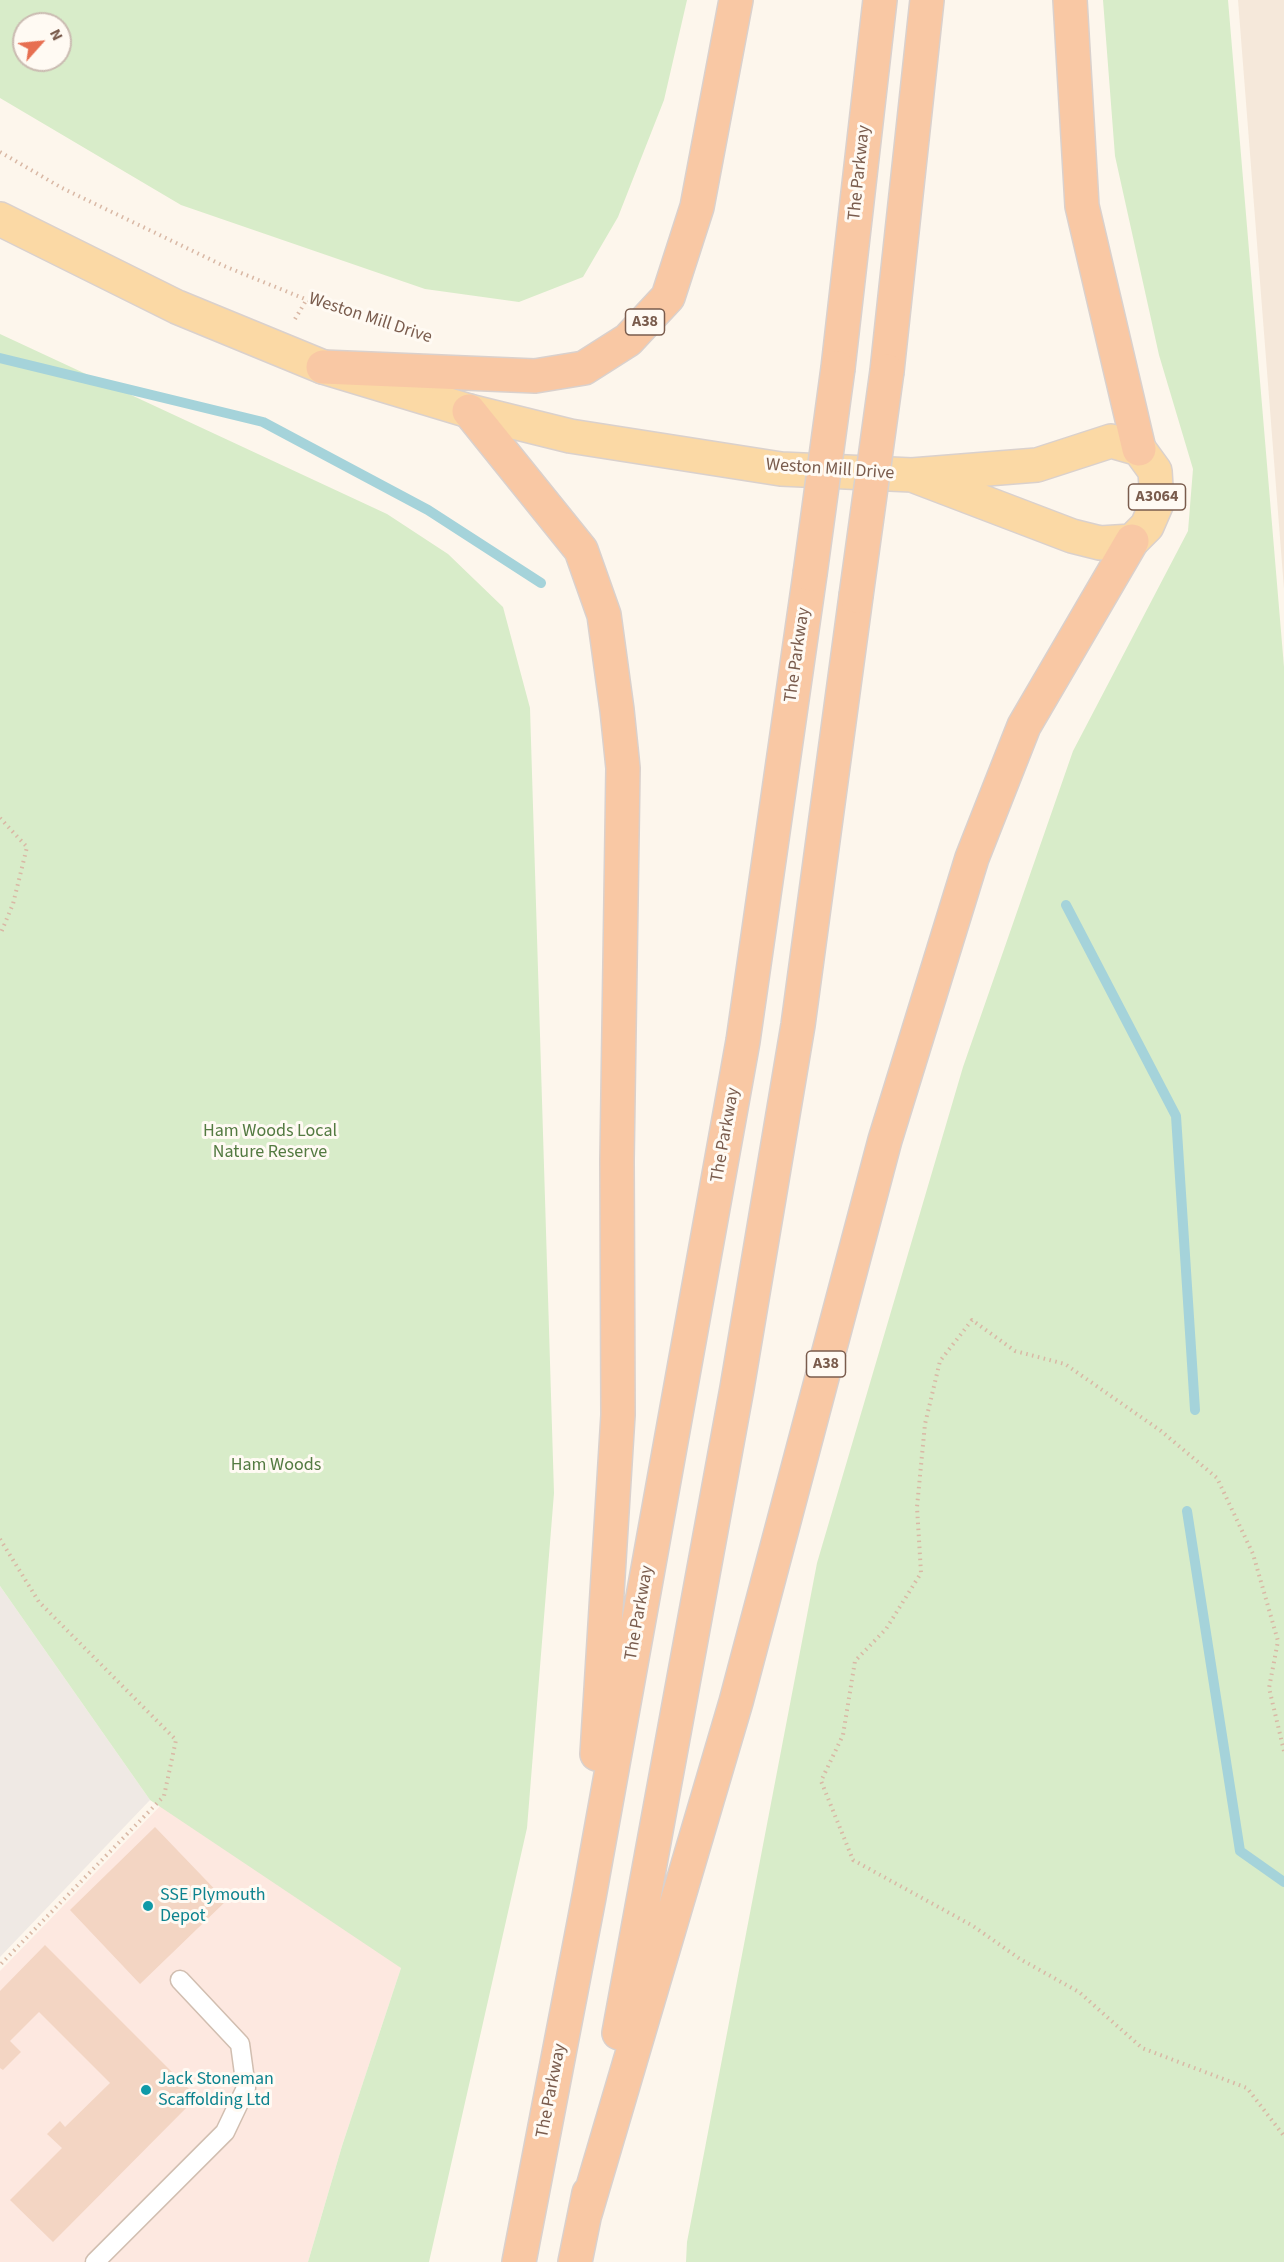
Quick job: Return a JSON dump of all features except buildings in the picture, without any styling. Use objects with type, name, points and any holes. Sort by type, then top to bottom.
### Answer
[{"type":"highway","name":"A38","points":[[323,367],[535,376],[584,368],[628,340],[668,297],[697,207],[736,0]]},
{"type":"highway","name":"The Parkway","points":[[519,2262],[589,1897],[743,1041],[838,368],[880,0]]},
{"type":"highway","name":"A38","points":[[575,2262],[737,1388],[798,1025],[887,372],[927,0]]},
{"type":"highway","points":[[1070,0],[1082,206],[1139,449]]},
{"type":"highway","points":[[469,411],[582,550],[604,615],[623,768],[616,1160],[618,1414],[589,1897]]},
{"type":"highway","name":"A38","points":[[585,2214],[736,1702],[885,1140],[972,858],[1024,726],[1132,542]]},
{"type":"main road","name":"Weston Mill Drive","points":[[0,219],[177,307],[323,367],[469,411],[570,436],[781,469],[912,475]]},
{"type":"main road","points":[[912,475],[1037,465],[1111,441],[1139,449]]},
{"type":"main road","name":"A3064","points":[[1132,542],[1147,526],[1157,503],[1155,471],[1139,449]]},
{"type":"main road","points":[[912,475],[1072,536],[1100,543],[1132,542]]},
{"type":"lane","points":[[95,2262],[225,2132],[246,2088],[240,2044],[180,1980]]},
{"type":"path","name":"Weston Mill Drive","points":[[0,152],[62,188],[224,266],[325,307],[411,336]]},
{"type":"path","points":[[0,818],[27,847],[13,904],[0,936]]},
{"type":"path","points":[[1284,1750],[1269,1688],[1278,1641],[1252,1554],[1217,1478],[1161,1431],[1065,1364],[1015,1351],[972,1320],[940,1361],[925,1424],[917,1507],[921,1573],[886,1629],[855,1661],[843,1735],[821,1781],[853,1860],[973,1926],[1020,1959],[1079,1992],[1142,2048],[1247,2088],[1284,2136]]},
{"type":"path","points":[[0,1539],[39,1602],[176,1740],[164,1796],[0,1965]]},
{"type":"shaded area","points":[[1238,0],[1284,0],[1284,589]]},
{"type":"shaded area","points":[[0,1586],[150,1800],[0,1957]]},
{"type":"shaded area","points":[[196,1769],[401,1968],[342,2146],[308,2262],[0,2262],[0,1971]]},
{"type":"green space","points":[[0,0],[687,0],[664,100],[618,217],[583,277],[519,302],[425,289],[181,205],[0,98]]},
{"type":"green space","points":[[1103,0],[1228,0],[1284,667],[1284,2262],[686,2262],[687,2242],[817,1563],[963,1067],[1073,751],[1188,531],[1193,469],[1159,355],[1115,156]]},
{"type":"green space","name":"Ham Woods","points":[[0,334],[387,514],[448,554],[503,607],[530,708],[554,1493],[527,1828],[429,2262],[308,2262],[342,2146],[401,1968],[150,1800],[0,1586]]},
{"type":"waterway","points":[[0,358],[263,422],[428,510],[541,583]]},
{"type":"waterway","points":[[1066,905],[1176,1116],[1195,1410]]},
{"type":"waterway","points":[[1187,1511],[1240,1851],[1284,1882]]},
{"type":"place","name":"SSE Plymouth Depot","points":[[148,1906]]},
{"type":"place","name":"Jack Stoneman Scaffolding Ltd","points":[[146,2090]]},
{"type":"park label","name":"Ham Woods Local Nature Reserve","points":[[270,1142]]}]
